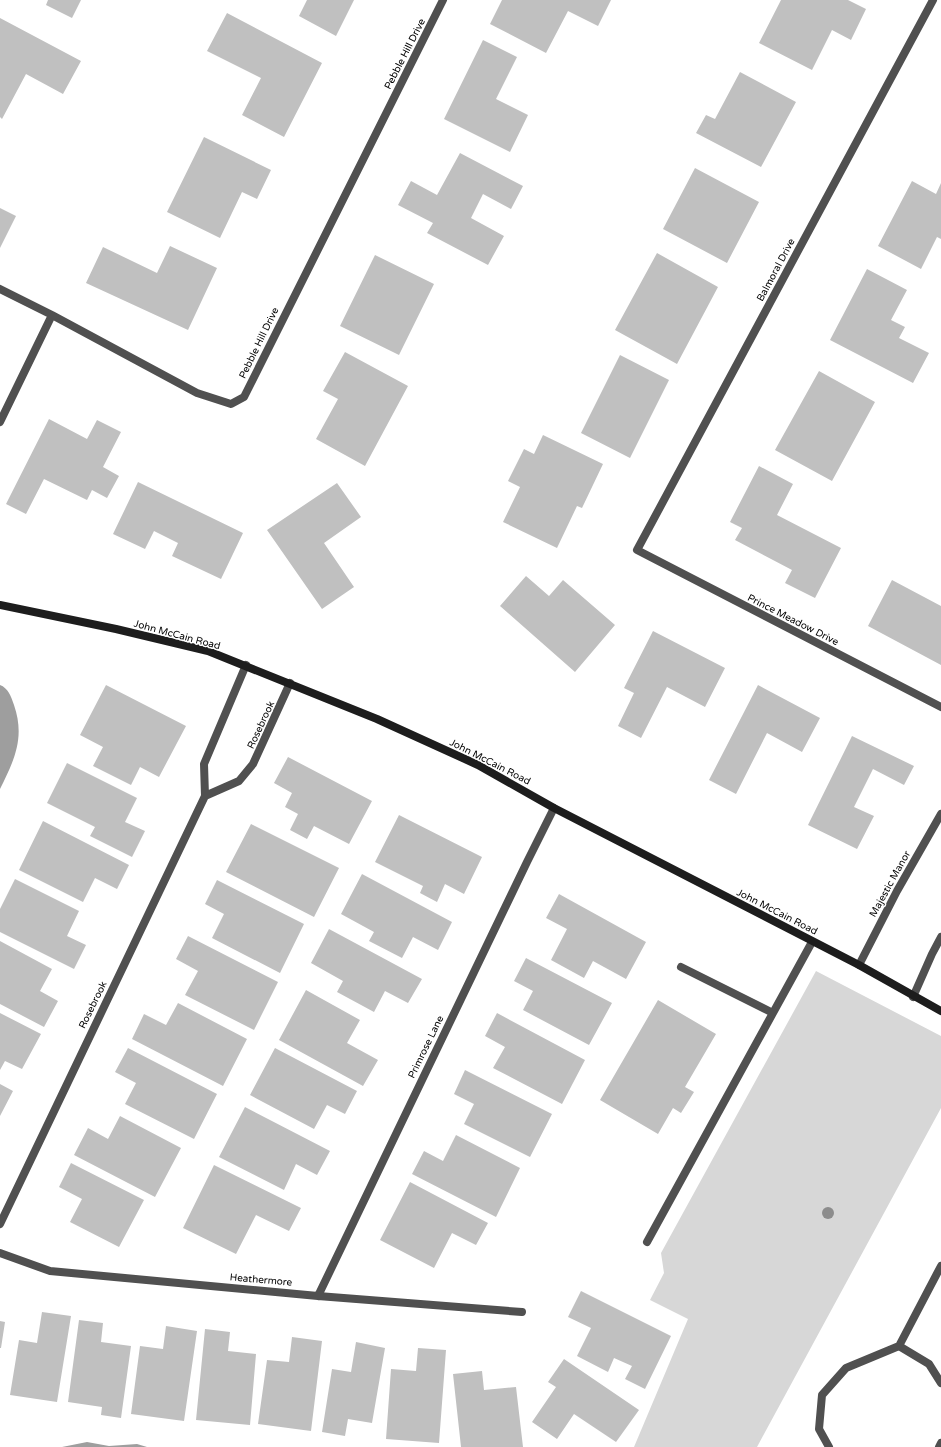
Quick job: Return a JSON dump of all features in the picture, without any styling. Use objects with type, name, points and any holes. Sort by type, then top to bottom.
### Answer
[{"type":"main road","name":"John McCain Road","points":[[0,605],[116,629],[200,649],[290,683],[377,719],[478,765],[554,808],[859,965],[913,997],[941,1011]]},
{"type":"street","name":"Pebble Hill Drive","points":[[1,293],[52,314],[197,393],[231,404],[244,397],[443,0]]},
{"type":"street","name":"Balmoral Drive","points":[[637,550],[933,0]]},
{"type":"street","points":[[0,422],[52,314]]},
{"type":"street","name":"Prince Meadow Drive","points":[[637,550],[941,707]]},
{"type":"street","name":"Rosebrook","points":[[0,1224],[205,796],[204,764],[246,666]]},
{"type":"street","name":"Rosebrook","points":[[205,796],[239,782],[253,764],[290,683]]},
{"type":"street","name":"Primrose Lane","points":[[318,1296],[523,869],[554,808]]},
{"type":"street","name":"Majestic Manor","points":[[859,965],[897,891],[941,814]]},
{"type":"street","points":[[913,997],[941,937]]},
{"type":"street","points":[[647,1242],[812,942]]},
{"type":"street","points":[[681,966],[772,1013]]},
{"type":"street","name":"Heathermore","points":[[0,1253],[50,1271],[318,1296],[522,1312]]},
{"type":"street","points":[[828,1447],[819,1429],[822,1395],[846,1368],[899,1346],[941,1266]]},
{"type":"street","points":[[899,1346],[929,1364],[941,1383]]},
{"type":"street","points":[[939,1447],[941,1443]]},
{"type":"shaded area","points":[[0,685],[7,690],[12,698],[19,727],[17,748],[14,758],[0,789]]},
{"type":"shaded area","points":[[816,971],[941,1036],[941,1108],[757,1447],[634,1447],[688,1319],[650,1300],[664,1273],[661,1253]]},
{"type":"shaded area","points":[[87,1442],[109,1446],[137,1444],[147,1447],[62,1447]]},
{"type":"building","points":[[48,0],[81,0],[72,18],[46,5]]},
{"type":"building","points":[[307,0],[354,0],[336,36],[299,16]]},
{"type":"building","points":[[502,0],[611,0],[598,26],[568,11],[546,53],[490,24]]},
{"type":"building","points":[[781,0],[848,0],[866,9],[851,40],[832,30],[812,70],[759,43]]},
{"type":"building","points":[[227,13],[322,63],[284,137],[242,115],[261,78],[207,51]]},
{"type":"building","points":[[0,18],[81,61],[63,94],[26,74],[2,119],[0,117]]},
{"type":"building","points":[[483,40],[517,57],[496,99],[528,115],[510,152],[444,119]]},
{"type":"building","points":[[740,72],[796,102],[761,167],[696,133],[706,115],[715,119]]},
{"type":"building","points":[[204,137],[271,170],[257,199],[242,192],[220,238],[167,212]]},
{"type":"building","points":[[460,153],[523,186],[511,209],[483,194],[471,218],[504,236],[488,265],[427,233],[433,223],[398,205],[411,181],[437,195]]},
{"type":"building","points":[[695,168],[759,202],[727,263],[663,229]]},
{"type":"building","points":[[912,181],[936,194],[941,183],[941,239],[937,237],[921,269],[878,246]]},
{"type":"building","points":[[0,208],[16,216],[0,248]]},
{"type":"building","points":[[170,246],[217,268],[188,330],[86,283],[103,247],[157,273]]},
{"type":"building","points":[[657,253],[718,287],[677,364],[615,330]]},
{"type":"building","points":[[375,255],[434,284],[399,355],[340,326]]},
{"type":"building","points":[[867,269],[907,290],[891,320],[905,327],[899,338],[929,353],[913,383],[830,340]]},
{"type":"building","points":[[345,352],[408,386],[365,466],[316,439],[338,399],[323,391]]},
{"type":"building","points":[[620,355],[669,380],[630,458],[581,433]]},
{"type":"building","points":[[819,371],[875,402],[832,481],[775,450]]},
{"type":"building","points":[[49,419],[87,439],[97,420],[121,432],[103,467],[119,476],[107,498],[92,490],[87,500],[44,479],[26,514],[6,504]]},
{"type":"building","points":[[543,435],[603,464],[582,508],[577,506],[557,548],[503,522],[520,487],[508,481],[524,449],[534,454]]},
{"type":"building","points":[[759,466],[793,484],[777,515],[841,548],[815,598],[785,583],[792,570],[735,540],[742,528],[730,522]]},
{"type":"building","points":[[138,482],[243,533],[221,579],[172,556],[178,543],[154,531],[145,549],[113,534]]},
{"type":"building","points":[[337,483],[361,517],[324,543],[354,587],[322,609],[267,530]]},
{"type":"building","points":[[526,576],[549,596],[563,580],[615,625],[575,672],[500,606]]},
{"type":"building","points":[[892,580],[941,606],[941,665],[868,626]]},
{"type":"building","points":[[653,631],[725,668],[705,707],[667,687],[641,738],[618,726],[634,693],[624,688]]},
{"type":"building","points":[[106,685],[186,726],[159,777],[140,767],[131,785],[93,766],[103,747],[80,735]]},
{"type":"building","points":[[758,685],[820,718],[802,752],[767,733],[736,794],[709,780]]},
{"type":"building","points":[[852,736],[914,766],[904,785],[873,769],[854,807],[874,816],[857,849],[808,825]]},
{"type":"building","points":[[288,757],[372,801],[349,844],[314,826],[307,839],[290,830],[298,814],[285,807],[292,793],[274,783]]},
{"type":"building","points":[[67,763],[137,798],[125,822],[145,831],[132,857],[90,836],[95,827],[47,803]]},
{"type":"building","points":[[399,815],[482,857],[464,894],[445,884],[437,902],[420,893],[423,886],[375,862]]},
{"type":"building","points":[[43,821],[129,865],[117,889],[95,878],[83,902],[19,870]]},
{"type":"building","points":[[251,824],[339,868],[314,917],[226,872]]},
{"type":"building","points":[[362,874],[452,922],[438,950],[413,937],[402,958],[369,941],[374,932],[341,914]]},
{"type":"building","points":[[15,879],[79,911],[67,936],[86,945],[74,969],[0,932],[0,909]]},
{"type":"building","points":[[217,880],[304,924],[280,973],[212,938],[224,914],[205,904]]},
{"type":"building","points":[[559,894],[646,942],[626,979],[593,961],[584,978],[551,960],[567,929],[546,918]]},
{"type":"building","points":[[329,929],[422,979],[408,1003],[385,991],[374,1012],[337,992],[343,981],[311,963]]},
{"type":"building","points":[[188,936],[278,982],[254,1030],[185,995],[198,971],[176,959]]},
{"type":"building","points":[[0,941],[52,969],[40,991],[58,1001],[44,1027],[0,1004]]},
{"type":"building","points":[[526,958],[612,1003],[589,1045],[523,1010],[533,991],[514,981]]},
{"type":"building","points":[[306,990],[360,1020],[347,1043],[378,1060],[363,1086],[279,1040]]},
{"type":"building","points":[[658,1000],[716,1034],[685,1087],[694,1092],[681,1113],[673,1108],[658,1134],[600,1100]]},
{"type":"building","points":[[178,1003],[247,1039],[223,1086],[132,1039],[144,1014],[166,1025]]},
{"type":"building","points":[[0,1013],[41,1034],[22,1069],[5,1061],[0,1070]]},
{"type":"building","points":[[497,1013],[585,1060],[562,1104],[493,1068],[505,1047],[485,1036]]},
{"type":"building","points":[[128,1048],[217,1094],[194,1139],[125,1104],[136,1083],[115,1072]]},
{"type":"building","points":[[275,1048],[357,1091],[345,1114],[327,1105],[314,1129],[250,1095]]},
{"type":"building","points":[[465,1070],[552,1114],[530,1157],[464,1124],[474,1104],[454,1094]]},
{"type":"building","points":[[0,1084],[13,1091],[0,1116]]},
{"type":"building","points":[[245,1107],[330,1151],[317,1175],[296,1164],[284,1190],[219,1157]]},
{"type":"building","points":[[120,1116],[181,1148],[155,1197],[74,1155],[88,1128],[108,1139]]},
{"type":"building","points":[[456,1135],[520,1168],[496,1217],[412,1174],[424,1151],[443,1161]]},
{"type":"building","points":[[71,1163],[144,1200],[119,1247],[70,1222],[82,1199],[59,1187]]},
{"type":"building","points":[[214,1165],[301,1208],[289,1231],[256,1215],[236,1254],[183,1228]]},
{"type":"building","points":[[410,1182],[488,1223],[476,1245],[452,1233],[434,1268],[380,1240]]},
{"type":"building","points":[[581,1291],[671,1336],[645,1389],[625,1379],[632,1366],[614,1358],[608,1372],[577,1356],[591,1328],[568,1317]]},
{"type":"building","points":[[42,1312],[71,1316],[57,1402],[10,1395],[19,1340],[37,1343]]},
{"type":"building","points":[[79,1320],[103,1323],[101,1342],[131,1346],[121,1418],[101,1415],[102,1407],[68,1402]]},
{"type":"building","points":[[0,1321],[5,1322],[1,1348],[0,1348]]},
{"type":"building","points":[[166,1326],[197,1331],[184,1421],[131,1414],[140,1346],[163,1349]]},
{"type":"building","points":[[205,1329],[230,1332],[228,1351],[256,1354],[250,1425],[196,1420]]},
{"type":"building","points":[[292,1337],[322,1341],[311,1431],[258,1424],[267,1360],[289,1362]]},
{"type":"building","points":[[356,1342],[385,1348],[372,1423],[348,1419],[345,1436],[322,1432],[332,1369],[351,1372]]},
{"type":"building","points":[[418,1348],[446,1350],[439,1443],[386,1439],[391,1369],[416,1371]]},
{"type":"building","points":[[564,1359],[639,1410],[616,1442],[574,1414],[557,1439],[532,1422],[556,1387],[548,1382]]},
{"type":"building","points":[[482,1371],[484,1390],[516,1387],[523,1447],[461,1447],[453,1374]]}]
